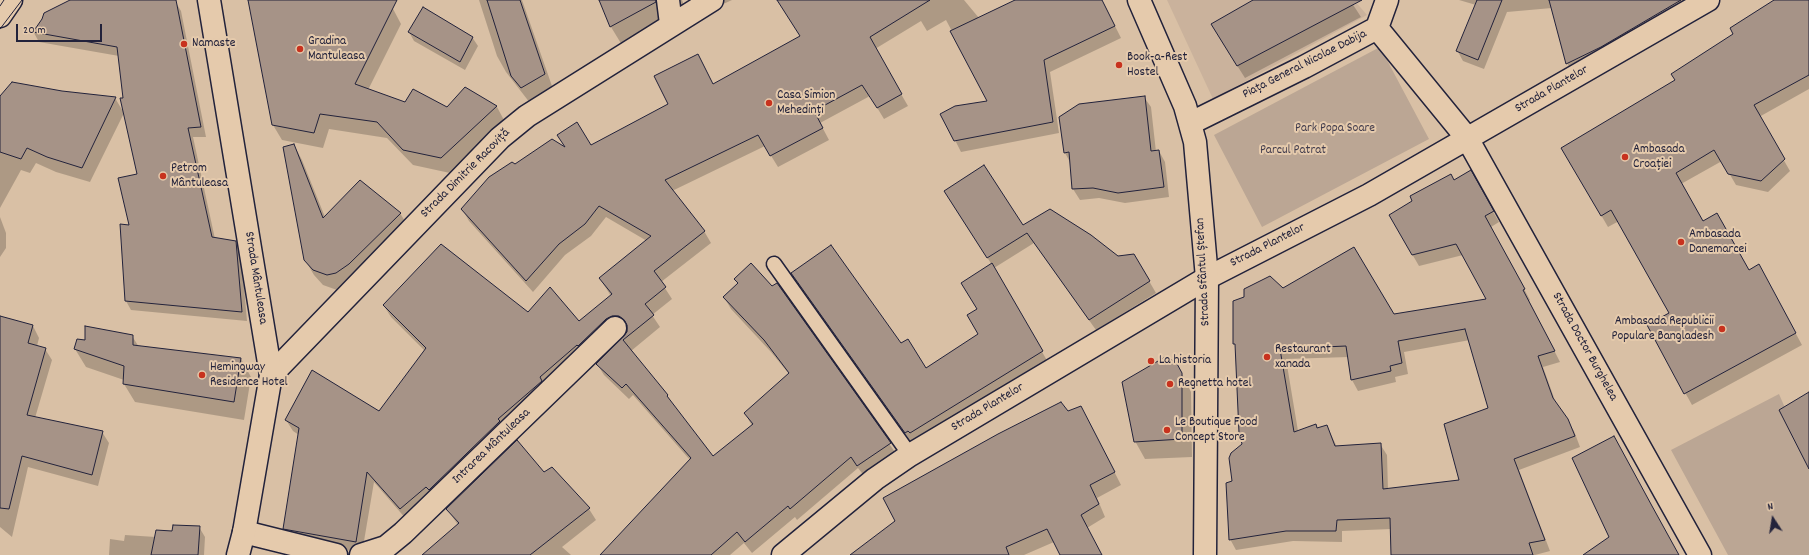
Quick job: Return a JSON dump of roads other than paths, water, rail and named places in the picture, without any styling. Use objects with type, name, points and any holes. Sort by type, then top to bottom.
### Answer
[{"type":"street","points":[[0,16],[11,0]]},
{"type":"street","name":"Strada Mântuleasa","points":[[209,0],[271,375],[244,532],[238,555]]},
{"type":"street","points":[[668,0],[671,24]]},
{"type":"street","name":"Strada Dimitrie Racoviță","points":[[271,375],[500,138],[527,116],[671,24],[712,0]]},
{"type":"street","name":"Strada Sfântul Ștefan","points":[[1139,0],[1177,84],[1191,123],[1194,142],[1207,278],[1205,555]]},
{"type":"street","points":[[1377,28],[1387,0]]},
{"type":"street","name":"Strada Plantelor","points":[[783,555],[875,479],[910,455],[1207,278],[1369,194],[1708,0]]},
{"type":"street","name":"Piața General Nicolae Dabija","points":[[1191,123],[1304,67],[1377,28],[1467,138]]},
{"type":"street","name":"Strada Doctor Burghelea","points":[[1467,138],[1700,555]]},
{"type":"street","name":"Intrarea Mântuleasa","points":[[361,555],[386,546],[403,533],[615,328]]},
{"type":"street","points":[[244,532],[336,555]]},
{"type":"lane","points":[[774,264],[910,455]]},
{"type":"tram line","points":[[0,6],[4,0]]},
{"type":"tram line","points":[[0,29],[22,0]]},
{"type":"place","name":"Namaste","points":[[184,44]]},
{"type":"place","name":"Gradina Mantuleasa","points":[[300,49]]},
{"type":"place","name":"Book-a-Rest Hostel","points":[[1119,65]]},
{"type":"place","name":"Casa Simion Mehedinți","points":[[769,103]]},
{"type":"place","name":"Ambasada Croației","points":[[1625,157]]},
{"type":"place","name":"Petrom Mântuleasa","points":[[163,176]]},
{"type":"place","name":"Ambasada Danemarcei","points":[[1681,242]]},
{"type":"place","name":"Ambasada Republicii Populare Bangladesh","points":[[1722,329]]},
{"type":"place","name":"Restaurant xanada","points":[[1267,357]]},
{"type":"place","name":"La historia","points":[[1151,361]]},
{"type":"place","name":"Hemingway Residence Hotel","points":[[202,375]]},
{"type":"place","name":"Regnetta hotel","points":[[1170,384]]},
{"type":"place","name":"Le Boutique Food Concept Store","points":[[1167,430]]},
{"type":"park label","name":"Park Popa Soare","points":[[1335,129]]},
{"type":"park label","name":"Parcul Patrat","points":[[1293,151]]}]
